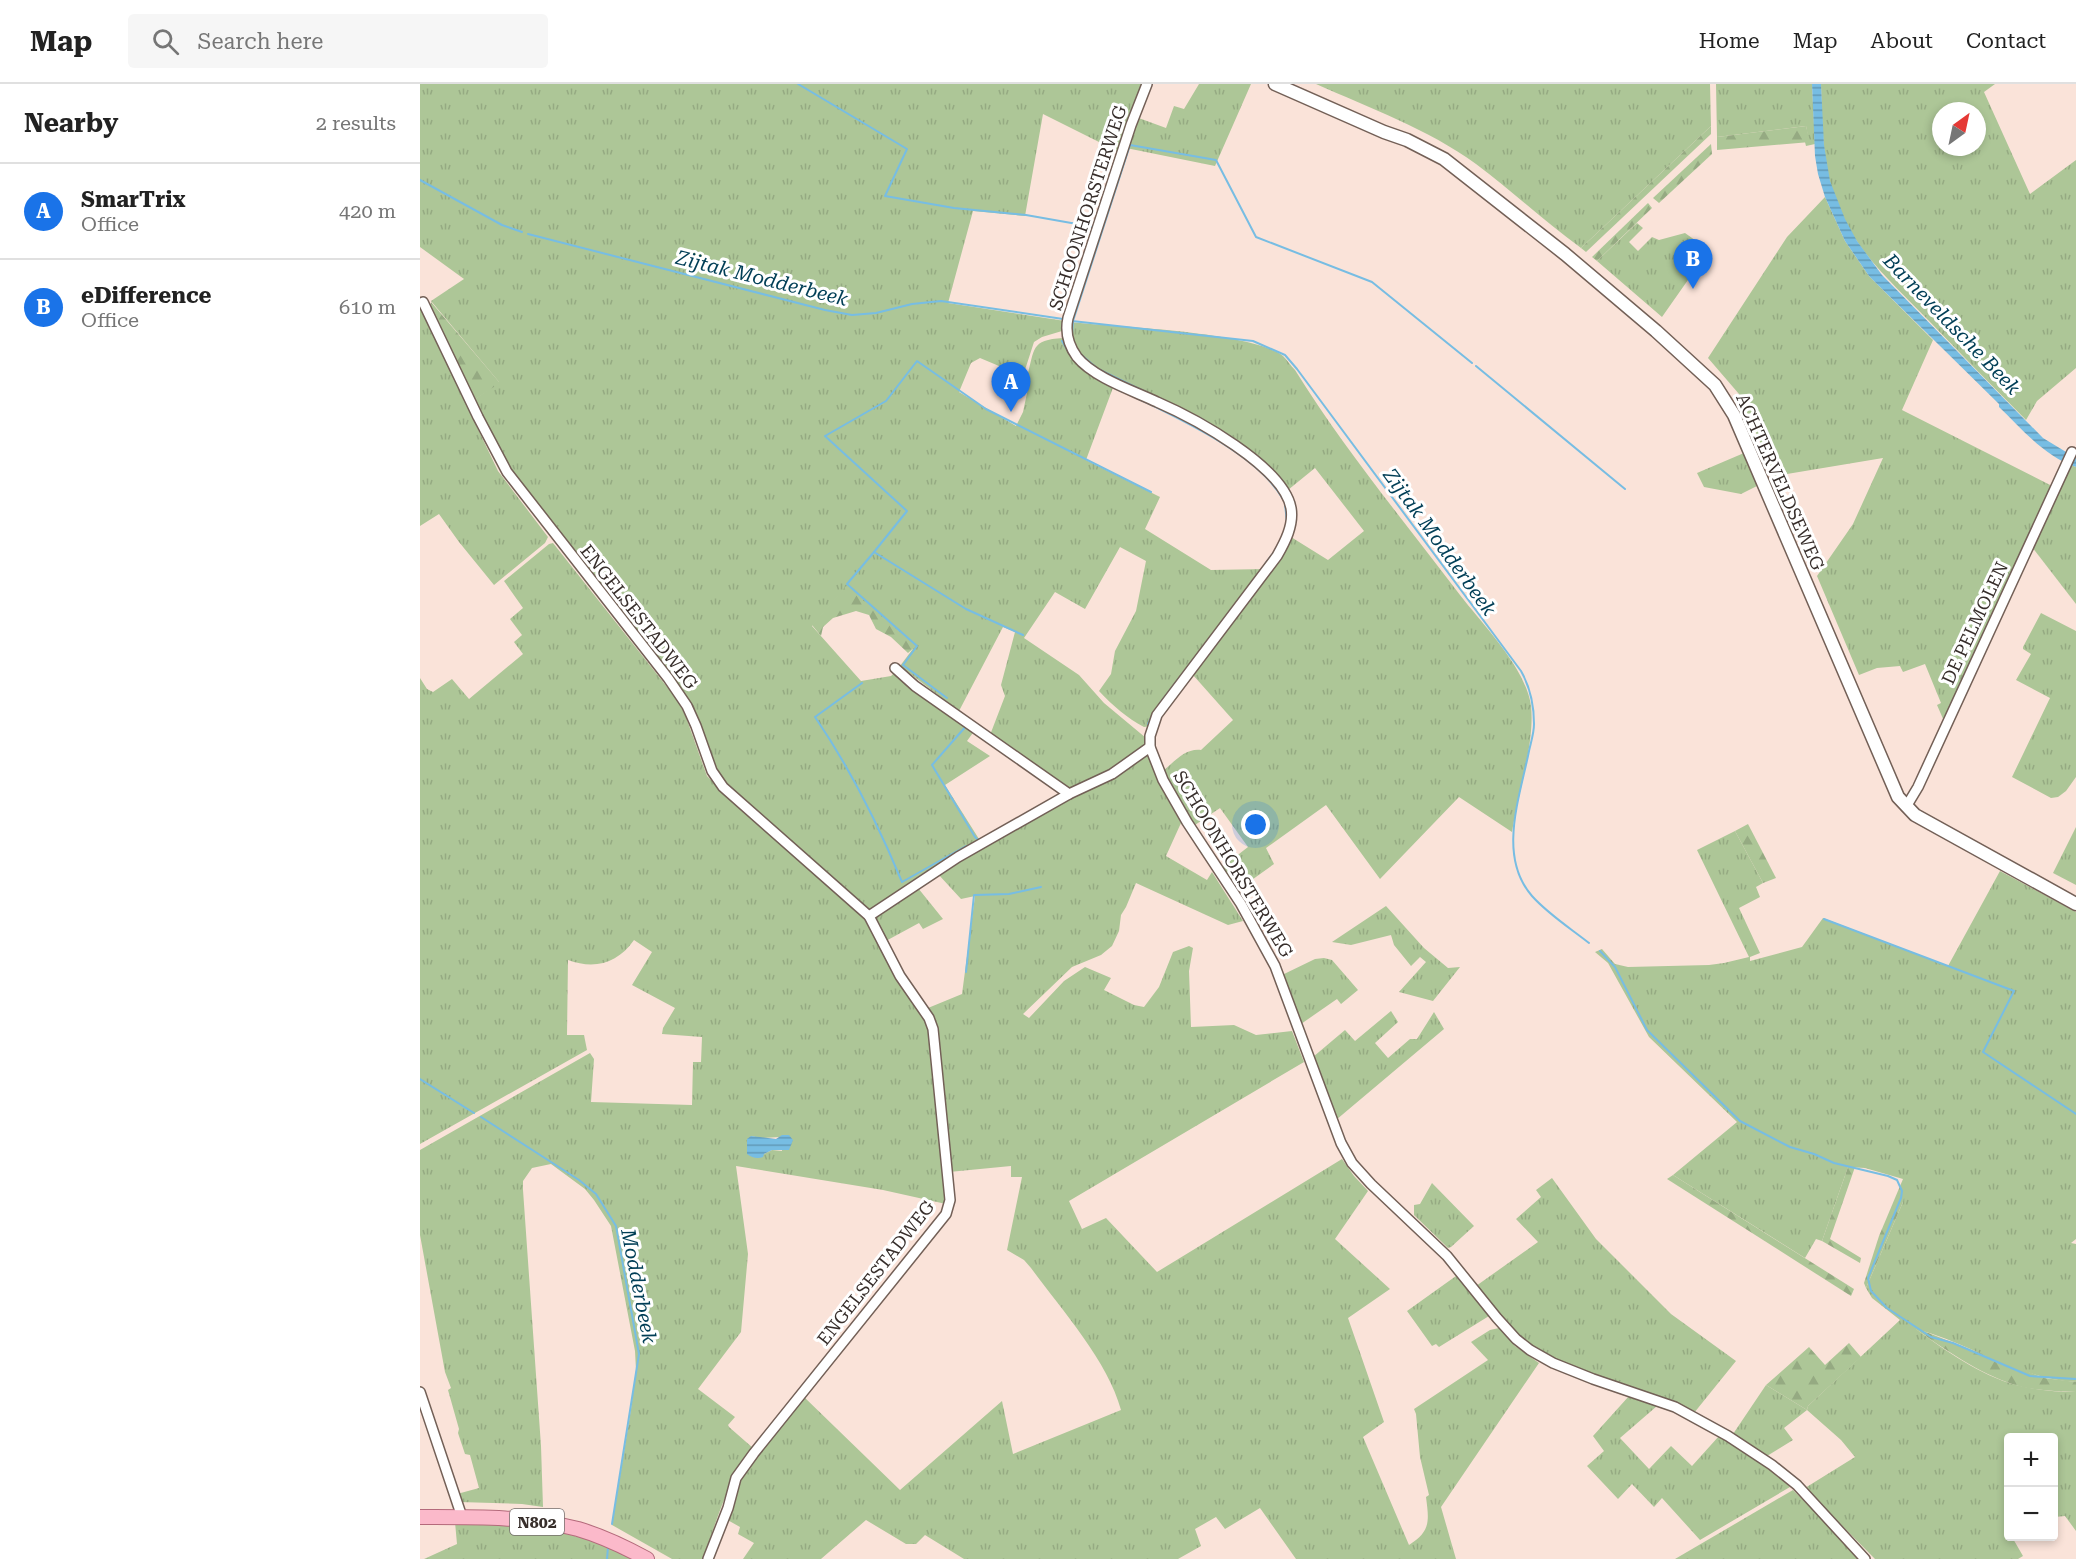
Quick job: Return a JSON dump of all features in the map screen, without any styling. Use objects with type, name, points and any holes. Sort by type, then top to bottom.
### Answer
[{"type":"main road","name":"N802","points":[[420,1517],[542,1522],[578,1529],[612,1541],[646,1559]]},
{"type":"street","name":"SCHOONHORSTERWEG","points":[[1148,84],[1131,125],[1068,318],[1066,326],[1068,338],[1078,358],[1097,373],[1191,418],[1253,459],[1272,476],[1286,494],[1291,508],[1287,536],[1277,556],[1157,715],[1150,736],[1150,747],[1163,780],[1187,822],[1241,904],[1275,966],[1341,1143],[1352,1163],[1447,1256],[1497,1318],[1516,1339],[1530,1350],[1553,1363],[1593,1379],[1675,1407],[1728,1436],[1772,1465],[1797,1485],[1865,1559]]},
{"type":"street","name":"ACHTERVELDSEWEG","points":[[1275,84],[1407,140],[1444,159],[1565,254],[1715,385],[1734,415],[1898,796],[1915,815],[2076,904]]},
{"type":"street","name":"ENGELSESTADWEG","points":[[423,302],[507,472],[687,706],[711,771],[723,786],[869,916],[900,976],[929,1018],[933,1029],[950,1200],[946,1214],[736,1478],[728,1508],[708,1559]]},
{"type":"street","name":"DE PELMOLEN","points":[[1906,807],[1918,787],[2072,452]]},
{"type":"street","points":[[895,668],[915,686],[1069,794]]},
{"type":"street","points":[[869,916],[958,857],[1069,794],[1117,771],[1150,747]]},
{"type":"street","points":[[420,1392],[462,1517]]},
{"type":"green space","points":[[420,84],[1143,84],[1119,152],[1043,114],[1025,216],[973,211],[948,303],[1065,321],[1062,331],[1034,342],[1023,376],[980,358],[971,363],[959,392],[1016,426],[1023,412],[1030,379],[1027,377],[1033,353],[1039,344],[1045,341],[1063,338],[1069,346],[1114,385],[1086,460],[1160,497],[1145,529],[1211,570],[1265,569],[1151,726],[1144,727],[1120,711],[1099,691],[1111,674],[1115,651],[1136,611],[1146,561],[1120,547],[1085,609],[1055,592],[1024,638],[1079,675],[1104,703],[1146,738],[1146,745],[1131,758],[1070,790],[990,735],[1005,696],[1001,685],[1015,632],[1003,627],[959,711],[900,666],[915,646],[846,587],[812,626],[861,681],[891,676],[896,671],[975,730],[967,741],[990,756],[945,785],[979,839],[899,893],[866,911],[715,779],[689,703],[511,478],[471,402],[499,382],[431,301],[464,279],[420,247]]},
{"type":"green space","points":[[1199,84],[1251,84],[1215,166],[1126,148],[1136,117],[1166,128],[1174,106],[1184,109]]},
{"type":"green space","points":[[1316,84],[1710,84],[1711,126],[1581,248],[1458,151],[1398,120]]},
{"type":"green space","points":[[1716,84],[1812,84],[1815,144],[1806,146],[1805,142],[1809,142],[1806,126],[1717,137]]},
{"type":"green space","points":[[1821,84],[1995,84],[1984,92],[2030,194],[2076,160],[2076,368],[2037,401],[2026,420],[1869,258],[1845,222],[1836,202],[1829,179],[1824,144]]},
{"type":"green space","points":[[1711,126],[1711,134],[1586,252],[1581,248]]},
{"type":"green space","points":[[1806,126],[1810,142],[1717,150],[1717,137]]},
{"type":"green space","points":[[1711,144],[1712,154],[1659,203],[1653,198]]},
{"type":"green space","points":[[1825,197],[1845,241],[1869,276],[1933,340],[1902,410],[2054,487],[1944,721],[1937,705],[1941,703],[1925,664],[1903,672],[1900,666],[1877,668],[1859,675],[1817,576],[1853,524],[1883,458],[1775,476],[1739,394],[1708,358],[1787,237]]},
{"type":"green space","points":[[1648,203],[1652,208],[1597,261],[1592,257]]},
{"type":"green space","points":[[1637,223],[1643,228],[1629,242],[1638,251],[1652,237],[1659,240],[1685,233],[1709,250],[1662,317],[1597,261]]},
{"type":"green space","points":[[431,302],[500,383],[471,402],[429,316]]},
{"type":"green space","points":[[420,308],[498,471],[548,537],[545,543],[494,585],[439,514],[420,526]]},
{"type":"green space","points":[[1069,322],[1181,331],[1213,336],[1266,348],[1286,359],[1354,456],[1502,648],[1521,677],[1531,706],[1532,720],[1531,736],[1512,832],[1459,797],[1380,879],[1326,805],[1266,848],[1274,864],[1235,892],[1221,868],[1248,847],[1220,808],[1195,825],[1162,772],[1185,753],[1201,750],[1233,720],[1193,675],[1202,659],[1291,537],[1328,560],[1364,531],[1315,468],[1288,490],[1242,448],[1086,363],[1074,346]]},
{"type":"green space","points":[[1744,453],[1757,486],[1741,494],[1704,487],[1697,473]]},
{"type":"green space","points":[[2071,465],[2076,467],[2076,604],[2032,547]]},
{"type":"green space","points":[[553,543],[679,702],[707,776],[862,915],[900,983],[929,1024],[946,1204],[883,1190],[736,1166],[748,1254],[741,1332],[698,1389],[735,1417],[728,1425],[729,1427],[753,1448],[729,1487],[703,1559],[672,1559],[612,1525],[631,1409],[636,1370],[635,1351],[611,1226],[585,1189],[551,1164],[532,1168],[523,1181],[543,1507],[459,1502],[457,1494],[479,1488],[470,1455],[465,1454],[458,1433],[420,1235],[420,1150],[590,1053],[594,1059],[591,1102],[692,1105],[693,1062],[701,1062],[702,1037],[662,1034],[675,1008],[632,985],[652,952],[634,940],[621,954],[605,962],[587,964],[568,960],[567,1035],[584,1035],[587,1050],[420,1144],[420,678],[427,689],[433,692],[452,679],[469,699],[523,654],[514,642],[522,635],[510,619],[523,608],[504,581]],"holes":[[[751,1136],[780,1137],[782,1151],[772,1150],[764,1154]]]},
{"type":"green space","points":[[846,586],[916,646],[908,653],[891,637],[876,629],[869,615],[856,611],[833,618],[823,627],[821,636],[812,625]]},
{"type":"green space","points":[[2041,613],[2076,631],[2076,777],[2066,791],[2058,797],[2051,798],[2012,777],[2050,698],[2016,680],[2031,654],[2023,647]]},
{"type":"green space","points":[[1147,753],[1159,784],[1181,823],[1166,856],[1207,880],[1212,872],[1243,921],[1228,925],[1136,883],[1121,915],[1119,931],[1112,946],[1101,955],[1072,967],[1023,1014],[1029,1018],[1064,981],[1085,967],[1111,978],[1104,990],[1134,1005],[1144,1007],[1159,987],[1173,952],[1189,946],[1193,948],[1189,971],[1191,1027],[1234,1025],[1256,1035],[1292,1031],[1304,1062],[1069,1201],[1082,1229],[1106,1218],[1157,1272],[1342,1159],[1368,1191],[1335,1239],[1390,1289],[1348,1318],[1384,1422],[1363,1437],[1409,1545],[1421,1535],[1427,1525],[1426,1497],[1429,1495],[1420,1457],[1414,1409],[1488,1360],[1471,1342],[1490,1330],[1499,1328],[1515,1346],[1539,1363],[1441,1507],[1456,1559],[1296,1559],[1260,1508],[1225,1529],[1216,1517],[1195,1529],[1201,1546],[1178,1559],[964,1559],[925,1535],[916,1544],[906,1544],[866,1520],[821,1559],[743,1559],[754,1543],[738,1534],[740,1527],[724,1518],[739,1479],[803,1396],[900,1490],[1002,1401],[1013,1454],[1121,1410],[1115,1392],[1095,1354],[1031,1268],[1024,1260],[1007,1250],[1022,1177],[1011,1177],[1011,1166],[949,1172],[935,1028],[928,1008],[962,994],[975,896],[961,899],[938,874],[953,862]]},
{"type":"green space","points":[[1748,824],[1776,878],[1763,883],[1735,831]]},
{"type":"green space","points":[[2076,827],[2076,885],[2053,873]]},
{"type":"green space","points":[[1735,831],[1763,883],[1756,887],[1760,897],[1739,908],[1760,953],[1750,957],[1750,961],[1802,947],[1823,918],[1948,966],[2000,871],[2076,912],[2076,1239],[2071,1243],[2076,1244],[2076,1382],[2015,1368],[1916,1329],[1964,1362],[2003,1381],[2038,1389],[2076,1392],[2076,1531],[2065,1516],[2058,1517],[2058,1433],[2004,1433],[2004,1541],[2014,1541],[2023,1556],[2018,1559],[1875,1559],[1805,1488],[1855,1457],[1841,1440],[1807,1410],[1808,1406],[1900,1320],[1872,1298],[1866,1288],[1903,1202],[1903,1179],[1865,1168],[1848,1167],[1822,1241],[1816,1239],[1805,1258],[1673,1175],[1737,1122],[1649,1037],[1608,963],[1595,952],[1602,949],[1615,964],[1628,967],[1709,965],[1749,957],[1697,850]]},
{"type":"green space","points":[[918,888],[943,919],[923,929],[919,923],[884,942],[873,922],[875,915]]},
{"type":"green space","points":[[1386,906],[1424,948],[1448,968],[1460,967],[1433,1001],[1399,992],[1426,962],[1420,957],[1411,966],[1394,945],[1391,935],[1351,945],[1332,942]]},
{"type":"green space","points":[[1315,959],[1332,960],[1358,990],[1341,1004],[1337,999],[1301,1024],[1282,975]]},
{"type":"green space","points":[[1391,1011],[1398,1022],[1375,1043],[1388,1058],[1410,1039],[1417,1039],[1434,1012],[1444,1029],[1336,1120],[1313,1057],[1345,1030],[1355,1041]]},
{"type":"green space","points":[[1848,1167],[1855,1167],[1830,1239],[1861,1258],[1860,1263],[1822,1241]]},
{"type":"green space","points":[[1673,1175],[1854,1289],[1851,1296],[1667,1179]]},
{"type":"green space","points":[[1552,1178],[1596,1239],[1671,1314],[1736,1361],[1694,1413],[1571,1369],[1524,1343],[1476,1286],[1538,1242],[1516,1219],[1541,1197],[1536,1190]]},
{"type":"green space","points":[[1903,1179],[1908,1181],[1903,1202],[1866,1288],[1864,1283],[1879,1236]]},
{"type":"green space","points":[[1432,1183],[1474,1226],[1448,1248],[1414,1215],[1414,1205],[1420,1204]]},
{"type":"green space","points":[[1456,1276],[1489,1316],[1439,1347],[1436,1344],[1432,1346],[1407,1311]]},
{"type":"green space","points":[[1913,1327],[2044,1378],[2076,1382],[2076,1392],[2030,1388],[2001,1380],[1962,1360]]},
{"type":"green space","points":[[1849,1343],[1861,1357],[1808,1406],[1807,1410],[1766,1385],[1809,1347],[1825,1365]]},
{"type":"green space","points":[[1766,1385],[1807,1410],[1784,1428],[1793,1440],[1767,1456],[1733,1434]]},
{"type":"green space","points":[[1629,1396],[1657,1406],[1620,1438],[1649,1469],[1671,1446],[1692,1466],[1719,1436],[1767,1467],[1790,1487],[1700,1540],[1662,1498],[1654,1507],[1632,1484],[1618,1499],[1587,1466],[1604,1451],[1593,1436]]},
{"type":"green space","points":[[1793,1490],[1863,1559],[1675,1559]]},
{"type":"green space","points":[[455,1522],[524,1527],[568,1534],[611,1548],[633,1559],[424,1559],[457,1544]]},
{"type":"water","points":[[1812,84],[1821,84],[1824,145],[1830,181],[1845,219],[1857,241],[1882,275],[2043,438],[2076,458],[2076,467],[2054,456],[2025,433],[1999,407],[1999,404],[1869,276],[1845,241],[1825,197],[1818,174]]},
{"type":"water","points":[[782,1135],[789,1135],[793,1140],[789,1150],[772,1150],[759,1158],[747,1154],[747,1139],[751,1136],[776,1139]]},
{"type":"waterway","points":[[798,84],[907,149],[885,196],[954,208],[1026,215],[1094,227]]},
{"type":"waterway","points":[[1072,334],[1073,321],[1130,145],[1216,160],[1256,237],[1372,282],[1472,363]]},
{"type":"waterway","name":"Zijtak Modderbeek","points":[[420,180],[502,225],[522,232]]},
{"type":"waterway","name":"Zijtak Modderbeek","points":[[528,234],[852,315],[941,301],[1063,319]]},
{"type":"waterway","name":"Zijtak Modderbeek","points":[[1072,321],[1253,341],[1285,355],[1297,369],[1521,671],[1529,690],[1534,727],[1514,826],[1513,845],[1516,863],[1521,880],[1538,903],[1589,943]]},
{"type":"waterway","points":[[1062,341],[1088,372],[1123,392]]},
{"type":"waterway","points":[[1079,353],[1098,369],[1195,416]]},
{"type":"waterway","points":[[1023,635],[966,609],[874,552],[907,511],[825,436],[886,401],[917,361],[986,409],[1151,492]]},
{"type":"waterway","points":[[1476,366],[1625,489]]},
{"type":"waterway","points":[[1139,399],[1218,440],[1256,468],[1283,499]]},
{"type":"waterway","points":[[1200,418],[1213,426]]},
{"type":"waterway","points":[[1285,504],[1287,522]]},
{"type":"waterway","points":[[874,552],[847,584],[917,646],[903,665],[947,698]]},
{"type":"waterway","points":[[1265,564],[1274,552]]},
{"type":"waterway","points":[[1160,703],[1197,655]]},
{"type":"waterway","points":[[862,683],[815,717],[863,797],[902,882],[966,846]]},
{"type":"waterway","points":[[1148,724],[1152,716]]},
{"type":"waterway","points":[[967,725],[932,765],[975,837],[978,840],[982,839]]},
{"type":"waterway","points":[[966,972],[974,895],[1009,894],[1041,887]]},
{"type":"waterway","points":[[1824,919],[2014,991],[1983,1052],[2076,1114]]},
{"type":"waterway","name":"Zijtak Modderbeek","points":[[1600,951],[1615,967],[1647,1030],[1740,1121],[1790,1147],[1834,1163],[1897,1180],[1902,1191],[1901,1198],[1868,1278],[1871,1291],[1887,1308],[1931,1337],[1953,1343],[2030,1376],[2076,1379]]},
{"type":"waterway","name":"Modderbeek","points":[[420,1079],[474,1113]]},
{"type":"waterway","name":"Modderbeek","points":[[481,1117],[579,1180],[596,1194],[616,1226],[639,1354],[612,1524]]},
{"type":"waterway","name":"Modderbeek","points":[[607,1559],[608,1547]]},
{"type":"place","name":"eDifference","points":[[1693,289]]},
{"type":"place","name":"SmarTrix","points":[[1011,412]]},
{"type":"water label","name":"Barneveldsche Beek","points":[[1952,324]]}]
